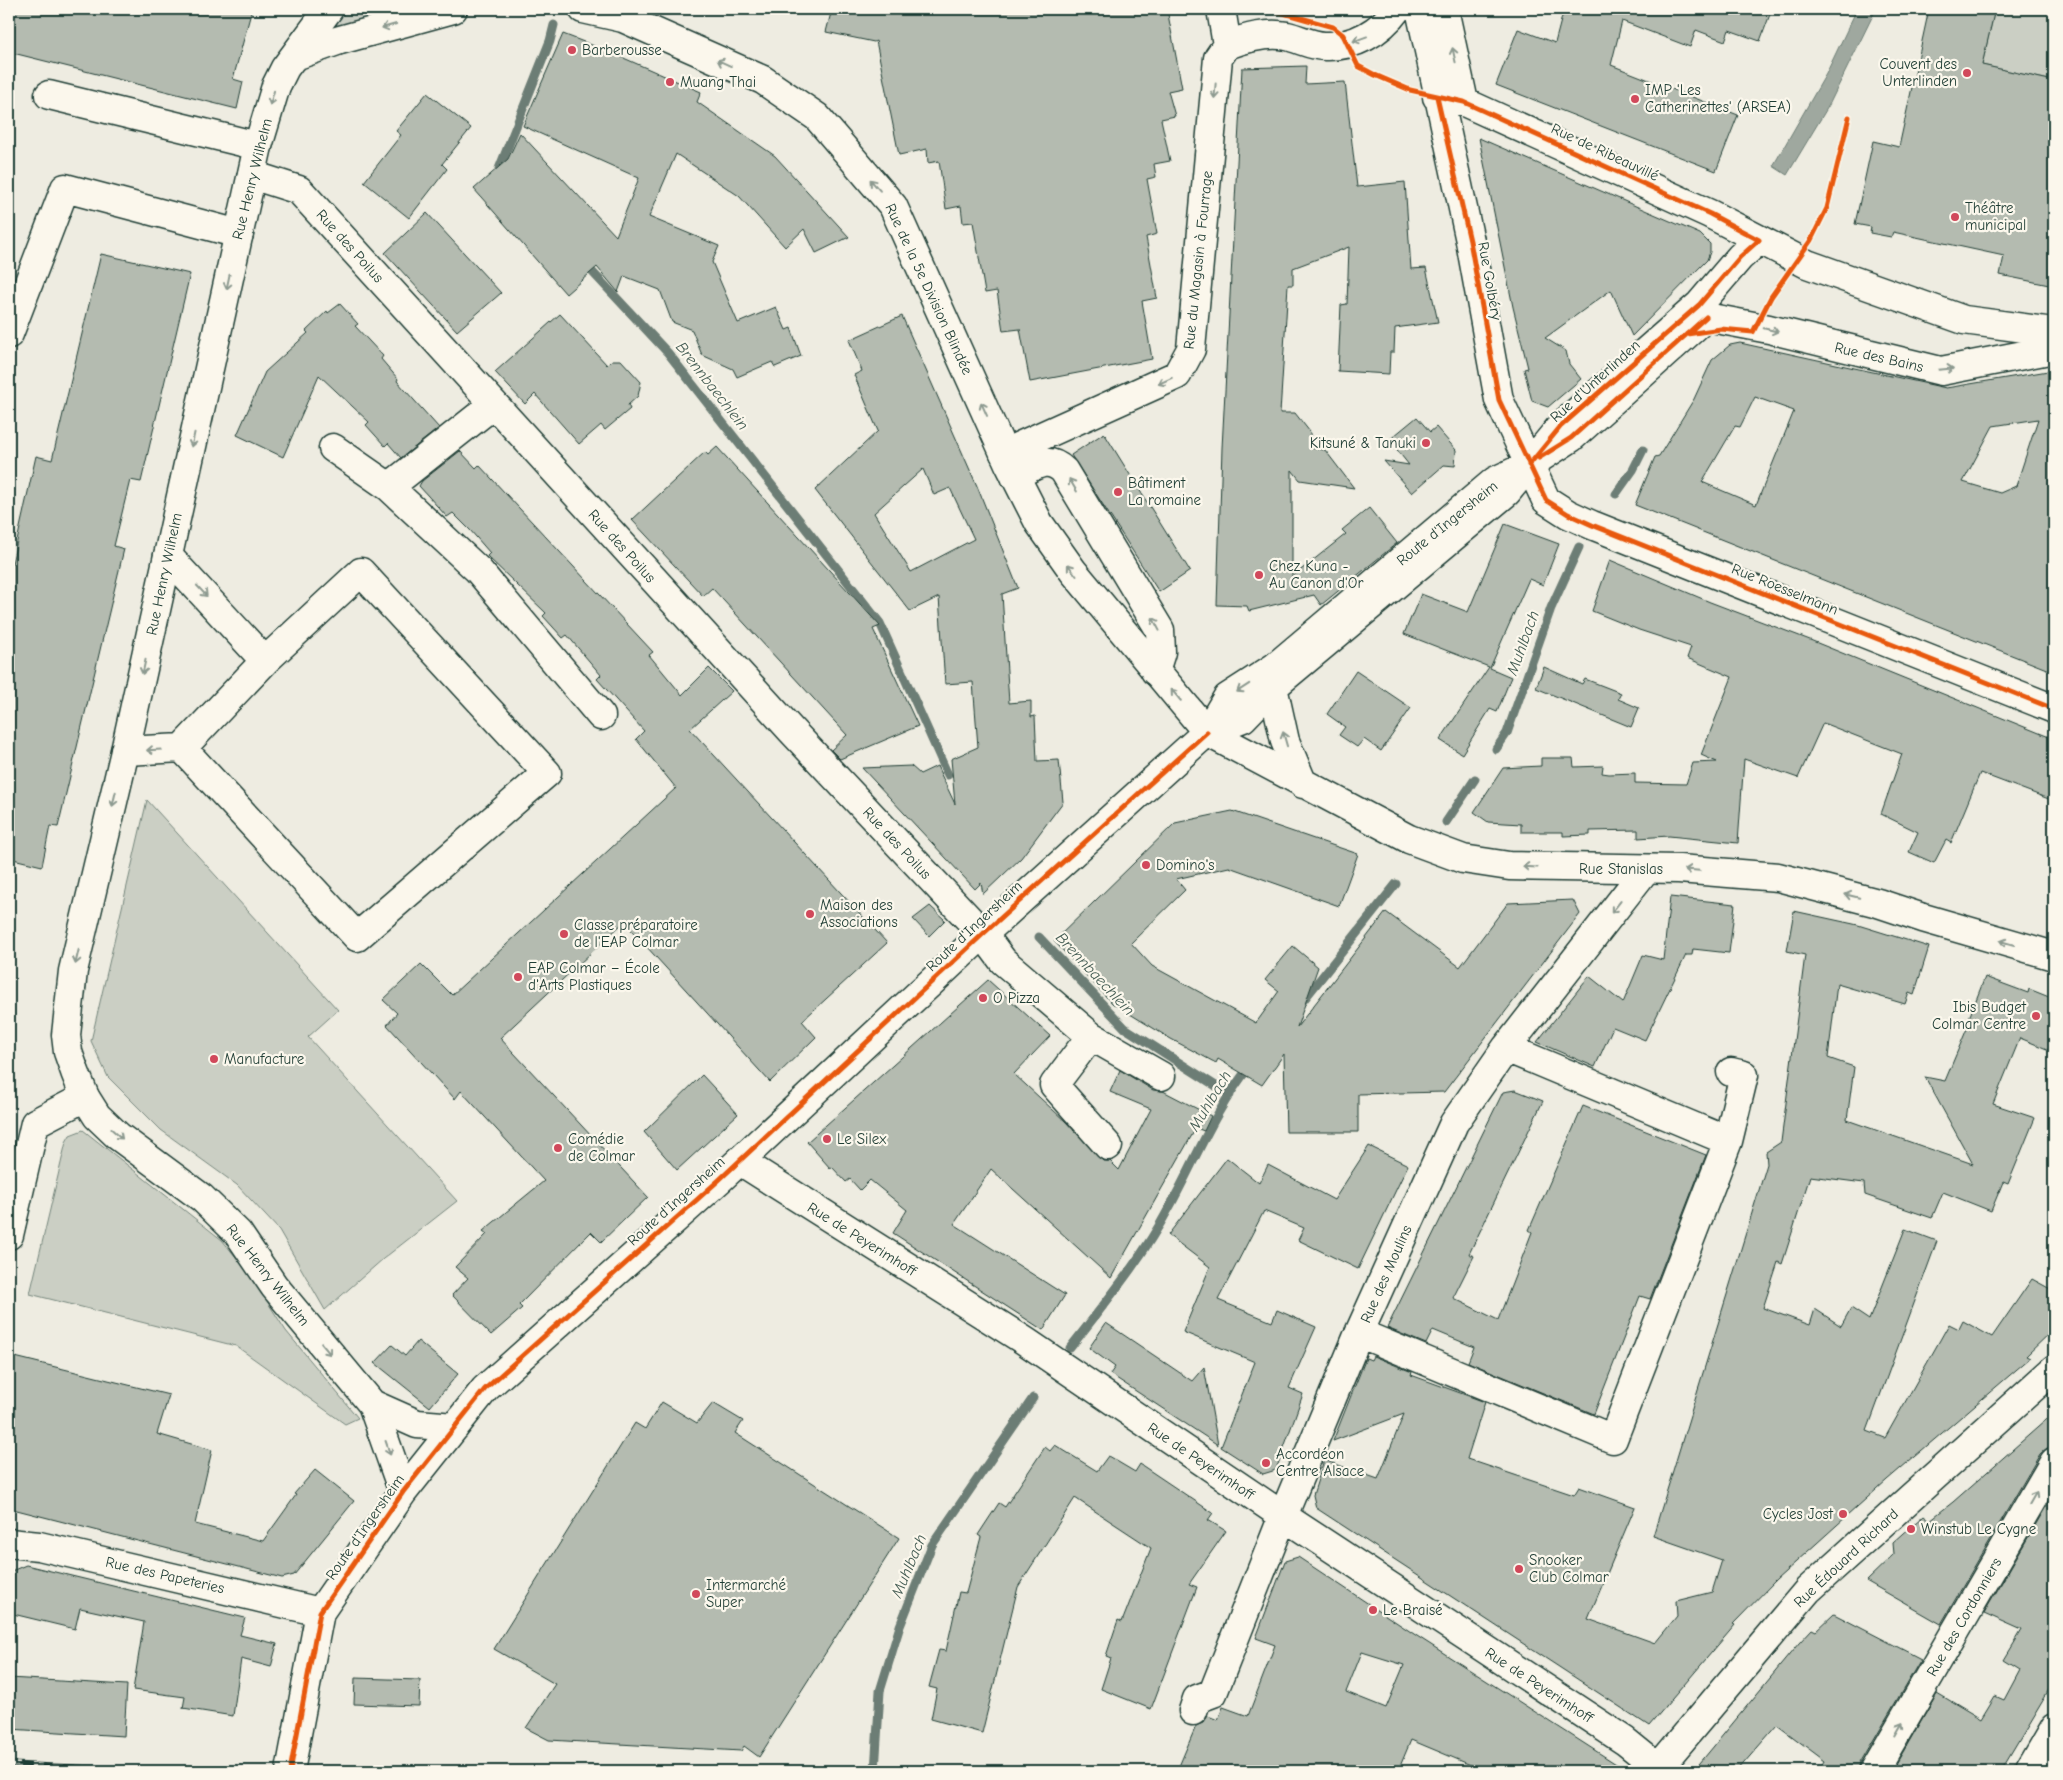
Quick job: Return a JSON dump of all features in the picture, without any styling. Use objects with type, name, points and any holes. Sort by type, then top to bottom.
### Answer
[{"type":"street","name":"Rue Henry Wilhelm","points":[[329,9],[285,68],[276,86],[258,146],[125,752],[73,971],[67,1011],[68,1052],[85,1098],[98,1116],[118,1136],[202,1198],[238,1232],[274,1286],[372,1404],[403,1492]]},
{"type":"street","points":[[295,56],[340,40],[453,9]]},
{"type":"street","points":[[583,9],[614,14]]},
{"type":"street","points":[[1221,9],[1227,45],[1252,36],[1287,36],[1325,46],[1360,40],[1377,31],[1397,9]]},
{"type":"street","name":"Rue Golbéry","points":[[1420,9],[1437,97],[1470,241],[1499,400],[1529,465]]},
{"type":"street","points":[[1444,9],[1464,102]]},
{"type":"street","name":"Rue de la 5e Division Blindée","points":[[614,14],[763,80],[818,117],[893,206],[1010,465],[1039,523],[1073,571],[1207,732]]},
{"type":"street","name":"Rue du Magasin à Fourrage","points":[[1010,465],[1178,376],[1191,350],[1218,58],[1227,45]]},
{"type":"street","points":[[48,95],[258,146]]},
{"type":"street","name":"Rue de Ribeauvillé","points":[[1437,97],[1464,102],[1710,214],[1758,240]]},
{"type":"street","name":"Rue des Poilus","points":[[252,175],[299,190],[791,730],[983,934],[1003,961],[1090,1036],[1162,1076]]},
{"type":"street","points":[[9,334],[65,188],[239,234]]},
{"type":"street","points":[[1758,240],[1806,264],[1964,320],[2054,332]]},
{"type":"street","name":"Rue d'Unterlinden","points":[[1529,465],[1561,426],[1699,305],[1740,257],[1758,240]]},
{"type":"street","name":"Rue d'Unterlinden","points":[[1529,465],[1571,438],[1706,318],[1756,258],[1758,240]]},
{"type":"street","name":"Rue des Bains","points":[[1706,318],[1769,329],[1941,371],[2054,350]]},
{"type":"street","points":[[2014,328],[2054,324]]},
{"type":"street","points":[[389,487],[494,404]]},
{"type":"street","points":[[333,448],[389,487],[478,570],[601,716]]},
{"type":"street","points":[[1010,465],[1046,461],[1056,462],[1064,471],[1160,630],[1161,652],[1155,671]]},
{"type":"street","name":"Route d'Ingersheim","points":[[1207,732],[1243,718],[1273,688],[1507,492],[1529,465]]},
{"type":"street","name":"Route d'Ingersheim","points":[[290,1771],[320,1612],[403,1492],[485,1389],[740,1161],[983,934],[1207,732],[1227,698],[1275,667],[1495,481],[1529,465]]},
{"type":"street","name":"Rue Roesselmann","points":[[1529,465],[1546,500],[1568,514],[2054,709]]},
{"type":"street","points":[[168,556],[265,661]]},
{"type":"street","points":[[125,752],[182,748],[265,661],[361,572],[548,773],[357,937],[182,748]]},
{"type":"street","points":[[1273,688],[1284,741],[1303,784]]},
{"type":"street","name":"Rue Stanislas","points":[[1207,732],[1409,839],[1463,859],[1518,867],[1646,869],[1778,877],[1878,903],[2054,956]]},
{"type":"street","name":"Rue des Moulins","points":[[1193,1711],[1197,1700],[1213,1694],[1282,1516],[1359,1333],[1454,1123],[1506,1048],[1646,869]]},
{"type":"street","points":[[1090,1036],[1054,1085],[1108,1146]]},
{"type":"street","points":[[1506,1048],[1728,1141]]},
{"type":"street","points":[[1359,1333],[1613,1439],[1728,1141],[1744,1075],[1731,1072]]},
{"type":"street","points":[[9,1235],[35,1123],[85,1098]]},
{"type":"street","name":"Rue de Peyerimhoff","points":[[740,1161],[1024,1341],[1282,1516],[1625,1741],[1660,1770]]},
{"type":"street","name":"Rue Édouard Richard","points":[[1660,1770],[1808,1590],[2054,1369]]},
{"type":"street","name":"Rue Henry Wilhelm","points":[[372,1404],[417,1424],[455,1427]]},
{"type":"street","name":"Rue des Cordonniers","points":[[1874,1771],[2054,1462]]},
{"type":"street","name":"Rue des Papeteries","points":[[9,1543],[39,1546],[320,1612]]},
{"type":"street","points":[[2029,1771],[2054,1728]]},
{"type":"shaded area","points":[[347,9],[395,9],[397,14],[336,28],[334,24]]},
{"type":"shaded area","points":[[1857,9],[1876,9],[1829,105],[1787,175],[1773,166],[1826,74]]},
{"type":"shaded area","points":[[1995,9],[2054,9],[2054,81],[1982,65]]},
{"type":"shaded area","name":"Manufacture","points":[[147,800],[338,1010],[308,1037],[457,1201],[383,1259],[325,1310],[279,1230],[237,1185],[161,1130],[108,1077],[91,1041]]},
{"type":"shaded area","points":[[83,1130],[222,1240],[249,1273],[286,1331],[358,1418],[345,1424],[236,1346],[30,1294],[66,1142],[70,1135]]},
{"type":"building","points":[[9,9],[252,9],[233,79],[243,82],[237,109],[9,52]]},
{"type":"building","points":[[832,9],[1167,9],[1182,88],[1168,91],[1175,116],[1161,119],[1170,161],[1154,164],[1156,177],[1147,179],[1157,234],[1146,237],[1157,298],[1142,301],[1152,359],[1030,382],[1020,329],[1003,331],[997,291],[985,293],[973,222],[963,223],[961,206],[946,209],[939,161],[928,163],[927,149],[899,155],[876,41],[826,32]]},
{"type":"building","name":"IMP 'Les Catherinettes' (ARSEA)","points":[[1564,9],[1772,9],[1760,41],[1729,30],[1725,41],[1696,30],[1690,47],[1622,21],[1611,65],[1738,115],[1716,171],[1496,85],[1518,29],[1555,43]]},
{"type":"building","points":[[1929,9],[1995,9],[1982,65],[2054,81],[2054,286],[2000,275],[2004,256],[1893,232],[1891,237],[1870,233],[1871,227],[1855,224],[1873,141],[1899,147]]},
{"type":"building","points":[[563,34],[610,52],[701,92],[697,102],[775,156],[849,237],[816,253],[804,229],[785,247],[739,196],[676,154],[649,217],[719,246],[712,262],[738,323],[776,307],[786,330],[791,328],[801,356],[775,367],[772,362],[737,377],[733,369],[702,355],[692,330],[672,322],[660,290],[624,276],[618,292],[597,267],[566,294],[474,189],[508,159],[520,133],[616,236],[639,178],[523,126]]},
{"type":"building","points":[[1306,66],[1305,84],[1345,82],[1357,187],[1405,182],[1411,269],[1426,268],[1438,322],[1395,328],[1394,352],[1390,352],[1389,374],[1338,371],[1341,305],[1347,304],[1349,247],[1293,268],[1293,285],[1288,285],[1280,413],[1295,413],[1310,432],[1310,448],[1325,450],[1354,488],[1300,480],[1292,470],[1292,577],[1346,534],[1342,530],[1369,508],[1397,543],[1321,605],[1314,595],[1249,611],[1247,606],[1217,605],[1222,448],[1242,68]]},
{"type":"building","points":[[427,93],[471,128],[442,164],[447,169],[409,218],[364,182],[401,135],[396,131]]},
{"type":"building","points":[[1479,138],[1700,234],[1710,244],[1707,260],[1632,336],[1611,290],[1545,338],[1566,351],[1569,364],[1581,379],[1548,407],[1532,401],[1524,369],[1528,368],[1513,307]]},
{"type":"building","points":[[427,213],[501,293],[457,331],[385,253]]},
{"type":"building","points":[[101,254],[190,274],[141,482],[130,480],[114,546],[124,549],[58,827],[50,826],[42,866],[9,858],[9,577],[36,456],[52,460]]},
{"type":"building","points":[[340,304],[358,324],[355,326],[383,356],[381,359],[398,379],[397,381],[439,428],[401,458],[388,443],[385,446],[366,425],[369,422],[319,375],[283,457],[237,435],[265,372],[308,333],[306,331],[327,311],[328,313]]},
{"type":"building","points":[[560,314],[607,365],[612,360],[621,360],[641,382],[638,396],[628,405],[630,409],[605,430],[601,425],[579,444],[535,394],[525,404],[495,372]]},
{"type":"building","points":[[902,316],[977,486],[1018,588],[1002,594],[1009,703],[1031,701],[1031,717],[1035,716],[1037,761],[1059,760],[1063,802],[1021,858],[983,894],[981,883],[975,889],[862,768],[911,766],[920,774],[937,766],[955,804],[951,759],[978,747],[973,682],[945,684],[939,597],[910,611],[815,490],[878,431],[854,375],[862,371],[849,340]],"holes":[[[923,469],[934,495],[950,488],[974,539],[911,572],[874,513]]]},
{"type":"building","points":[[1740,343],[1946,388],[2054,370],[2054,672],[1635,505],[1655,457],[1659,456],[1694,399],[1712,360],[1730,345]],"holes":[[[1755,397],[1794,411],[1756,505],[1702,482],[1735,426],[1740,427]],[[2038,419],[2016,486],[2000,493],[1963,482],[1993,426]]]},
{"type":"building","points":[[1417,417],[1430,432],[1436,427],[1456,450],[1455,466],[1444,465],[1412,493],[1384,461],[1409,465],[1389,440]]},
{"type":"building","name":"Bâtiment La romaine","points":[[1104,433],[1190,571],[1159,592],[1071,455]]},
{"type":"building","points":[[717,447],[880,626],[873,629],[918,726],[840,759],[831,750],[847,735],[712,588],[703,596],[632,520],[705,452],[708,455]]},
{"type":"building","points":[[460,451],[476,468],[479,465],[653,652],[649,655],[682,695],[709,668],[732,691],[690,729],[887,943],[802,1021],[816,1037],[770,1082],[624,922],[500,1038],[648,1197],[601,1242],[591,1232],[519,1305],[522,1308],[491,1335],[452,1295],[468,1278],[455,1267],[487,1234],[483,1231],[544,1181],[461,1091],[455,1099],[387,1025],[397,1013],[383,1000],[421,964],[452,995],[676,788],[636,739],[644,731],[597,679],[601,675],[567,635],[563,638],[543,616],[546,613],[487,556],[490,553],[470,530],[453,513],[447,517],[419,486],[422,481]]},
{"type":"building","points":[[1505,524],[1559,544],[1543,585],[1529,579],[1490,668],[1511,677],[1497,712],[1490,709],[1462,754],[1440,740],[1489,667],[1404,634],[1421,594],[1468,612]]},
{"type":"building","points":[[1610,560],[1710,602],[1810,640],[2054,739],[2054,801],[1980,773],[1951,843],[1946,840],[1934,863],[1909,852],[1918,832],[1881,814],[1902,754],[1823,723],[1798,778],[1744,759],[1738,843],[1669,836],[1638,838],[1638,830],[1590,831],[1590,835],[1563,836],[1563,832],[1521,832],[1521,824],[1488,822],[1474,812],[1503,768],[1541,766],[1541,758],[1573,758],[1574,767],[1603,766],[1602,773],[1635,773],[1635,783],[1686,784],[1693,763],[1717,762],[1701,755],[1732,677],[1687,658],[1691,647],[1639,630],[1592,611]]},
{"type":"building","points":[[1544,667],[1582,684],[1585,679],[1621,693],[1618,699],[1639,708],[1631,727],[1536,688]]},
{"type":"building","points":[[1356,671],[1411,708],[1381,751],[1364,739],[1357,747],[1339,735],[1345,727],[1327,714]]},
{"type":"building","points":[[1232,811],[1358,854],[1339,906],[1229,867],[1176,879],[1185,890],[1131,943],[1152,966],[1256,1023],[1279,991],[1265,980],[1293,946],[1318,967],[1297,1027],[1386,912],[1460,967],[1508,903],[1573,900],[1580,914],[1444,1092],[1358,1094],[1358,1132],[1286,1132],[1284,1054],[1262,1085],[1218,1059],[1216,1063],[1171,1039],[1112,1003],[1054,941],[1175,823]]},
{"type":"building","points":[[1670,897],[1735,904],[1729,953],[1693,949],[1692,955],[1686,955],[1645,1040],[1613,1027],[1595,1067],[1537,1042],[1589,976],[1623,1003],[1643,955],[1663,960]]},
{"type":"building","points":[[930,906],[945,920],[929,936],[913,919]]},
{"type":"building","points":[[1794,911],[1858,925],[1929,947],[1914,995],[1909,993],[1905,1004],[1837,984],[1828,1058],[1854,1067],[1847,1120],[1973,1164],[1925,1077],[1945,1081],[1971,1019],[1969,1018],[1985,977],[2028,993],[2029,989],[2054,999],[2054,1052],[2020,1038],[1993,1104],[2035,1118],[2008,1184],[2003,1182],[1991,1211],[1943,1192],[1932,1218],[1865,1195],[1864,1183],[1810,1176],[1782,1264],[1778,1262],[1763,1308],[1810,1325],[1815,1309],[1841,1326],[1851,1308],[1869,1320],[1905,1229],[1937,1241],[1867,1431],[1885,1438],[1949,1324],[1959,1329],[1963,1321],[1992,1337],[2032,1279],[2054,1291],[2054,1329],[2026,1356],[2030,1358],[1887,1480],[1776,1580],[1733,1624],[1735,1625],[1649,1726],[1316,1508],[1313,1495],[1324,1460],[1378,1479],[1404,1414],[1333,1441],[1366,1358],[1371,1360],[1373,1356],[1412,1372],[1411,1375],[1485,1402],[1467,1459],[1574,1495],[1579,1487],[1635,1507],[1588,1619],[1655,1643],[1677,1616],[1676,1601],[1712,1592],[1722,1560],[1653,1536],[1767,1164],[1766,1152],[1781,1142],[1805,955],[1787,951]]},
{"type":"building","points":[[988,980],[1050,1036],[1014,1074],[1065,1121],[1103,1161],[1110,1161],[1119,1170],[1151,1109],[1110,1092],[1120,1070],[1153,1090],[1163,1091],[1211,1116],[1204,1131],[1196,1128],[1111,1278],[991,1169],[954,1224],[1065,1295],[1043,1330],[893,1233],[907,1210],[870,1180],[860,1190],[850,1179],[846,1182],[832,1167],[830,1168],[807,1142]]},
{"type":"building","points":[[702,1075],[738,1114],[677,1170],[644,1132]]},
{"type":"building","points":[[1515,1090],[1543,1101],[1469,1254],[1474,1256],[1453,1298],[1498,1320],[1532,1232],[1529,1230],[1583,1106],[1706,1155],[1650,1299],[1640,1296],[1594,1414],[1468,1362],[1474,1347],[1433,1330],[1426,1344],[1387,1328],[1503,1092]]},
{"type":"building","points":[[1369,1146],[1408,1165],[1358,1269],[1298,1240],[1304,1228],[1264,1211],[1218,1300],[1272,1322],[1277,1310],[1316,1327],[1289,1388],[1303,1394],[1276,1470],[1263,1474],[1221,1447],[1255,1362],[1183,1332],[1210,1267],[1168,1235],[1227,1158],[1259,1183],[1268,1165],[1334,1200]]},
{"type":"building","points":[[1106,1323],[1192,1381],[1204,1367],[1218,1445],[1110,1374],[1115,1367],[1089,1348]]},
{"type":"building","points":[[418,1341],[458,1374],[430,1407],[375,1363],[392,1345],[405,1356]]},
{"type":"building","points":[[15,1357],[169,1395],[157,1434],[212,1450],[195,1524],[263,1541],[296,1495],[294,1494],[315,1470],[354,1501],[294,1575],[282,1578],[9,1508],[9,1385]]},
{"type":"building","name":"Intermarché Super","points":[[662,1402],[697,1423],[713,1403],[743,1421],[735,1433],[899,1538],[759,1757],[744,1746],[741,1751],[549,1740],[526,1728],[555,1684],[494,1649],[635,1423],[645,1429]]},
{"type":"building","points":[[2054,1413],[2054,1446],[2047,1448],[2040,1454],[1941,1624],[1866,1581],[1894,1554],[1893,1543],[1924,1515],[1930,1520],[1953,1502]]},
{"type":"building","points":[[1055,1445],[1097,1471],[1108,1456],[1135,1472],[1140,1464],[1213,1513],[1208,1520],[1226,1531],[1189,1584],[1197,1587],[1151,1709],[1101,1689],[1111,1658],[1106,1656],[1118,1620],[1122,1622],[1151,1548],[1075,1498],[1018,1587],[982,1733],[931,1719],[937,1689],[929,1687],[939,1650],[946,1651],[959,1592],[966,1593],[981,1537],[978,1535],[999,1503],[1005,1507],[1045,1447],[1050,1451]]},
{"type":"building","points":[[2054,1493],[2054,1682],[2001,1771],[1892,1771],[1937,1693],[1981,1719],[1995,1696],[2004,1700],[2020,1670],[2004,1660],[2022,1630],[1984,1613]]},
{"type":"building","points":[[1298,1557],[1627,1771],[1485,1771],[1411,1740],[1398,1771],[1177,1771],[1196,1726],[1203,1723],[1208,1716],[1218,1720],[1223,1707],[1248,1716],[1275,1645],[1256,1638],[1285,1561]],"holes":[[[1362,1652],[1404,1665],[1386,1708],[1346,1692]]]},
{"type":"building","points":[[26,1565],[245,1618],[240,1635],[277,1644],[271,1667],[241,1659],[233,1716],[183,1708],[185,1697],[133,1690],[144,1622],[80,1608],[75,1629],[9,1613],[9,1572]]},
{"type":"building","points":[[1834,1614],[1921,1659],[1860,1763],[1858,1771],[1819,1771],[1825,1761],[1777,1725],[1737,1771],[1695,1769],[1799,1643],[1812,1629],[1816,1631]]},
{"type":"building","points":[[9,1678],[127,1685],[124,1736],[9,1729]]},
{"type":"building","points":[[355,1678],[420,1680],[419,1706],[354,1704]]},
{"type":"waterway","name":"Brennbaechlein","points":[[503,174],[499,169],[550,41],[554,25]]},
{"type":"waterway","name":"Brennbaechlein","points":[[584,263],[668,353],[880,623],[948,775]]},
{"type":"waterway","name":"Muhlbach","points":[[1616,494],[1633,470],[1643,450]]},
{"type":"waterway","name":"Muhlbach","points":[[1496,749],[1507,733],[1551,608],[1579,547]]},
{"type":"waterway","name":"Muhlbach","points":[[1446,822],[1475,779]]},
{"type":"waterway","name":"Muhlbach","points":[[1302,1002],[1396,884]]},
{"type":"waterway","name":"Brennbaechlein","points":[[1039,937],[1125,1028],[1230,1095]]},
{"type":"waterway","name":"Muhlbach","points":[[1070,1348],[1147,1245],[1169,1208],[1216,1117],[1250,1066]]},
{"type":"waterway","name":"Muhlbach","points":[[875,1771],[880,1691],[900,1626],[932,1545],[1033,1398]]},
{"type":"railway","points":[[9,1764],[151,1771]]},
{"type":"cycle path","points":[[1269,9],[1333,27],[1343,35],[1358,66],[1375,75],[1410,90],[1464,102],[1710,214],[1759,240],[1740,257],[1699,305],[1561,426],[1529,465]]},
{"type":"cycle path","points":[[1437,97],[1470,241],[1499,400],[1546,500],[1568,514],[1592,525],[2054,709]]},
{"type":"cycle path","points":[[1687,334],[1721,329],[1753,332],[1771,297],[1811,240],[1827,208],[1849,117]]},
{"type":"cycle path","points":[[1539,458],[1571,438],[1706,317]]},
{"type":"cycle path","points":[[290,1771],[320,1612],[403,1492],[485,1389],[719,1180],[983,934],[1207,732]]},
{"type":"place","name":"Barberousse","points":[[572,50]]},
{"type":"place","name":"Couvent des Unterlinden","points":[[1967,73]]},
{"type":"place","name":"Muang Thai","points":[[670,82]]},
{"type":"place","name":"IMP 'Les Catherinettes' (ARSEA)","points":[[1635,99]]},
{"type":"place","name":"Théâtre municipal","points":[[1955,217]]},
{"type":"place","name":"Kitsuné & Tanuki","points":[[1426,443]]},
{"type":"place","name":"Bâtiment La romaine","points":[[1118,492]]},
{"type":"place","name":"Chez Kuna - Au Canon d'Or","points":[[1259,575]]},
{"type":"place","name":"Domino's","points":[[1146,865]]},
{"type":"place","name":"Maison des Associations","points":[[810,914]]},
{"type":"place","name":"Classe préparatoire de l'EAP Colmar","points":[[564,934]]},
{"type":"place","name":"EAP Colmar – École d'Arts Plastiques","points":[[518,977]]},
{"type":"place","name":"O Pizza","points":[[983,998]]},
{"type":"place","name":"Ibis Budget Colmar Centre","points":[[2036,1016]]},
{"type":"place","name":"Manufacture","points":[[214,1059]]},
{"type":"place","name":"Le Silex","points":[[827,1139]]},
{"type":"place","name":"Comédie de Colmar","points":[[558,1148]]},
{"type":"place","name":"Accordéon Centre Alsace","points":[[1266,1463]]},
{"type":"place","name":"Cycles Jost","points":[[1843,1514]]},
{"type":"place","name":"Winstub Le Cygne","points":[[1911,1529]]},
{"type":"place","name":"Snooker Club Colmar","points":[[1519,1569]]},
{"type":"place","name":"Intermarché Super","points":[[696,1594]]},
{"type":"place","name":"Le Braisé","points":[[1373,1610]]}]
